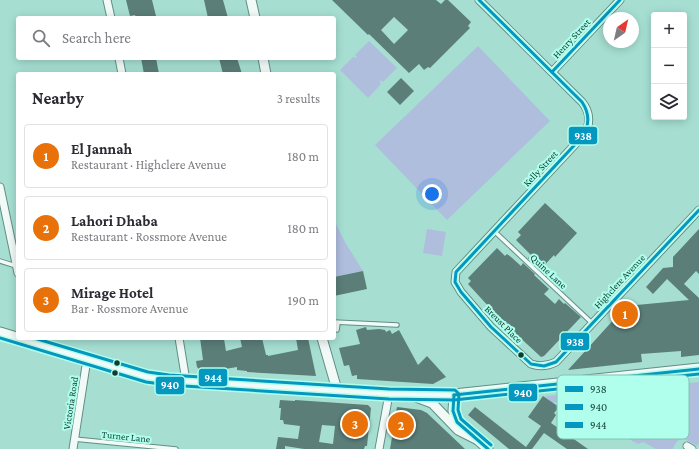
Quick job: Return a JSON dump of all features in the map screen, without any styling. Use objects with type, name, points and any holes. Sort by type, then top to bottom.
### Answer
[{"type":"main road","points":[[0,333],[16,337]]},
{"type":"main road","points":[[33,341],[118,370],[147,376],[186,381],[389,394],[454,395],[557,384]]},
{"type":"main road","points":[[641,375],[699,369]]},
{"type":"street","points":[[107,0],[111,16]]},
{"type":"street","points":[[251,0],[255,16]]},
{"type":"street","name":"Kelly Street","points":[[454,279],[459,268],[582,137],[587,129],[589,116],[586,106],[479,0]]},
{"type":"street","name":"Henry Street","points":[[552,72],[620,0]]},
{"type":"street","points":[[119,60],[122,72]]},
{"type":"street","points":[[263,60],[266,72]]},
{"type":"street","points":[[0,187],[16,259]]},
{"type":"street","name":"Highclere Avenue","points":[[552,364],[563,356],[699,210]]},
{"type":"street","name":"Breust Place","points":[[454,279],[461,292],[491,327],[525,358],[535,365],[544,366],[552,364]]},
{"type":"street","points":[[179,340],[186,381]]},
{"type":"street","points":[[323,340],[336,390]]},
{"type":"street","name":"Victoria Road","points":[[73,449],[87,359]]},
{"type":"street","points":[[380,449],[389,394]]},
{"type":"street","points":[[409,394],[432,403],[458,430],[476,439]]},
{"type":"street","points":[[454,395],[453,411],[456,418],[460,424],[488,449]]},
{"type":"lane","name":"Quine Lane","points":[[494,231],[593,324]]},
{"type":"lane","points":[[0,261],[16,267]]},
{"type":"lane","points":[[337,330],[336,323],[397,325]]},
{"type":"lane","name":"Turner Lane","points":[[74,438],[176,449]]},
{"type":"shaded area","points":[[369,41],[397,68],[383,82],[381,80],[381,84],[368,98],[340,70],[353,57],[357,57],[355,55]]},
{"type":"shaded area","points":[[478,46],[550,121],[447,220],[375,145]]},
{"type":"shaded area","points":[[336,224],[345,242],[363,271],[336,277]]},
{"type":"shaded area","points":[[427,229],[446,232],[442,256],[423,253]]},
{"type":"shaded area","points":[[699,382],[699,443],[697,446],[690,441],[683,439],[689,439],[689,383]]},
{"type":"shaded area","points":[[557,395],[557,402],[552,403],[545,396]]},
{"type":"shaded area","points":[[629,439],[683,439],[677,441],[673,449],[656,449],[643,442],[638,444]]},
{"type":"building","points":[[126,0],[152,0],[156,16],[130,16]]},
{"type":"building","points":[[204,0],[223,0],[227,16],[208,16]]},
{"type":"building","points":[[332,0],[436,0],[441,4],[445,0],[448,0],[471,22],[468,26],[470,28],[430,68],[428,67],[424,70],[419,64],[409,73],[369,34],[368,35]],"holes":[[[394,17],[408,30],[394,44],[381,30]]]},
{"type":"building","points":[[141,60],[156,60],[159,72],[144,72]]},
{"type":"building","points":[[220,60],[238,60],[241,72],[222,72]]},
{"type":"building","points":[[401,78],[414,91],[400,105],[387,92]]},
{"type":"building","points":[[545,203],[577,233],[555,257],[554,255],[540,270],[528,258],[531,255],[516,240],[521,235],[518,232]]},
{"type":"building","points":[[699,229],[699,274],[696,271],[684,284],[699,298],[699,355],[681,357],[681,351],[641,354],[642,362],[568,370],[626,306],[689,300],[667,279],[653,294],[646,287],[663,268],[673,267],[673,257]]},
{"type":"building","points":[[497,248],[505,256],[507,254],[521,266],[523,263],[535,274],[534,275],[549,289],[544,294],[555,304],[559,299],[581,317],[544,356],[541,357],[501,320],[468,284],[471,281],[468,278]]},
{"type":"building","points":[[363,271],[367,289],[336,296],[336,277]]},
{"type":"building","points":[[366,327],[367,330],[379,329],[385,330],[386,332],[390,330],[392,334],[399,330],[418,365],[427,356],[446,377],[433,384],[357,379],[357,375],[352,376],[349,365],[344,366],[339,348],[360,344],[356,330]]},
{"type":"building","points":[[200,340],[224,340],[226,351],[242,347],[240,340],[262,340],[266,355],[268,356],[298,350],[296,340],[308,340],[316,376],[247,372],[237,370],[237,367],[219,370],[200,370],[197,367],[196,361],[203,360]]},
{"type":"building","points":[[543,396],[557,406],[557,409],[554,413],[556,415],[551,423],[557,427],[557,439],[574,439],[588,449],[567,449],[544,433],[532,449],[509,449],[468,415],[475,407],[526,447],[541,426],[528,417]]},
{"type":"building","points":[[280,400],[368,405],[371,408],[367,446],[365,446],[364,449],[304,449],[285,446],[285,449],[276,449],[278,437],[298,439],[300,426],[284,424],[283,420],[280,420],[281,408],[279,408]],"holes":[[[322,425],[335,426],[333,444],[319,442]]]},
{"type":"building","points":[[397,407],[421,410],[427,413],[465,449],[390,449]]},
{"type":"transit line","name":"938","points":[[479,0],[582,102],[588,115],[588,124],[582,137],[456,272],[455,282],[461,292],[491,327],[531,364],[544,366],[556,362],[699,210]]},
{"type":"transit line","name":"938","points":[[552,72],[620,0]]},
{"type":"transit line","name":"940","points":[[0,338],[146,382],[168,385],[389,399],[454,400],[557,389]]},
{"type":"transit line","name":"944","points":[[41,340],[148,372],[169,375],[389,389],[455,390],[459,394],[458,410],[461,419],[491,445]]},
{"type":"transit line","name":"938","points":[[642,375],[699,369]]},
{"type":"transit line","name":"940","points":[[689,375],[699,374]]},
{"type":"transit line","name":"938","points":[[454,395],[557,384]]},
{"type":"transit line","name":"938","points":[[454,395],[453,411],[457,422],[488,449]]},
{"type":"place","name":"El Jannah","points":[[625,314]]},
{"type":"place","name":"Mirage Hotel","points":[[355,424]]},
{"type":"place","name":"Lahori Dhaba","points":[[401,425]]}]
